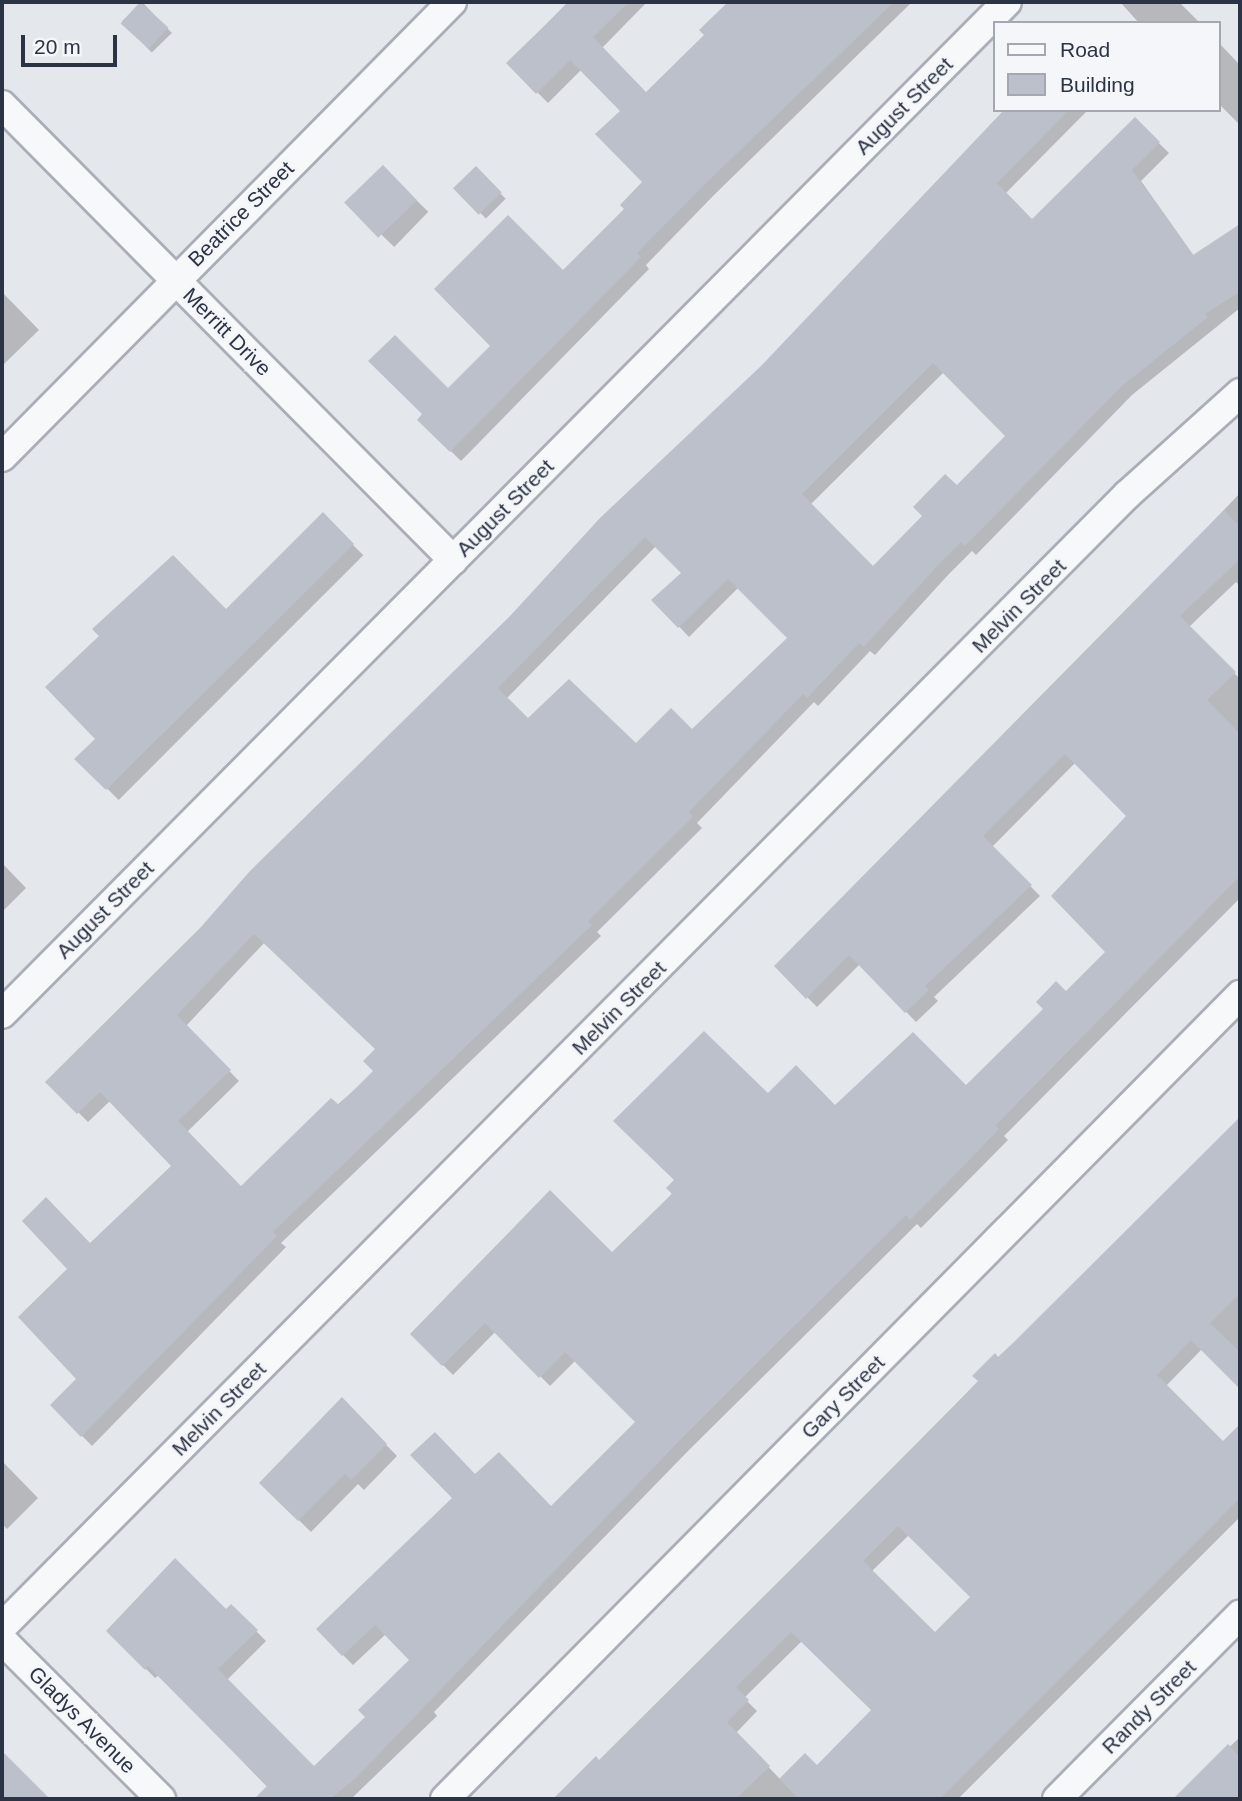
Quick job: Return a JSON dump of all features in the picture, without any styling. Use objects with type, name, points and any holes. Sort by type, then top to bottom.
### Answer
[{"type":"street","name":"Beatrice Street","points":[[2,457],[452,2]]},
{"type":"street","name":"August Street","points":[[2,1014],[1007,2]]},
{"type":"street","name":"Merritt Drive","points":[[2,104],[453,560]]},
{"type":"street","name":"Melvin Street","points":[[2,1628],[1128,494],[1240,393]]},
{"type":"street","name":"Gary Street","points":[[445,1799],[1240,995]]},
{"type":"street","name":"Randy Street","points":[[1058,1799],[1240,1615]]},
{"type":"street","name":"Gladys Avenue","points":[[2,1640],[161,1799]]},
{"type":"building","points":[[140,2],[168,27],[149,49],[121,24]]},
{"type":"building","points":[[569,2],[629,2],[593,37],[646,92],[704,35],[699,30],[728,2],[894,2],[704,185],[637,253],[641,257],[450,452],[417,420],[422,414],[368,361],[395,335],[448,388],[490,346],[434,289],[508,215],[563,270],[624,209],[620,205],[642,182],[595,134],[620,111],[570,60],[536,94],[506,63]]},
{"type":"building","points":[[1002,112],[1067,112],[997,183],[1032,219],[1135,117],[1160,142],[1132,170],[1193,255],[1240,224],[1240,292],[1205,314],[1208,317],[1122,386],[965,546],[961,542],[938,565],[864,647],[859,643],[807,698],[803,694],[689,812],[693,817],[588,921],[592,925],[273,1232],[277,1236],[81,1437],[50,1405],[76,1379],[18,1317],[67,1269],[22,1221],[46,1197],[90,1243],[171,1166],[100,1092],[77,1114],[45,1082],[201,927],[250,871],[511,615],[600,518],[761,366]],"holes":[[[933,363],[1005,436],[957,485],[945,474],[913,507],[922,516],[873,566],[802,494]],[[645,537],[681,573],[651,600],[678,628],[728,579],[787,638],[692,729],[671,708],[636,743],[569,679],[528,718],[498,688]],[[254,934],[375,1049],[363,1061],[373,1071],[339,1105],[331,1098],[241,1186],[178,1121],[231,1070],[177,1015]]]},
{"type":"building","points":[[383,165],[417,200],[378,238],[344,203]]},
{"type":"building","points":[[476,166],[502,193],[479,215],[453,188]]},
{"type":"building","points":[[1224,510],[1240,527],[1240,559],[1180,616],[1236,672],[1207,700],[1240,734],[1240,876],[996,1125],[999,1129],[948,1182],[910,1220],[906,1215],[681,1439],[355,1779],[330,1799],[254,1799],[267,1786],[148,1666],[145,1670],[106,1631],[175,1558],[226,1609],[231,1604],[258,1630],[218,1669],[314,1766],[365,1717],[358,1710],[409,1660],[375,1625],[342,1656],[316,1629],[452,1498],[410,1455],[435,1432],[475,1474],[499,1452],[551,1506],[635,1422],[565,1352],[539,1378],[485,1323],[442,1366],[410,1334],[550,1190],[612,1252],[672,1194],[666,1188],[674,1180],[613,1121],[704,1031],[768,1093],[796,1065],[835,1105],[913,1032],[966,1085],[1043,1009],[1036,1002],[1056,981],[1066,991],[1105,952],[1051,896],[1126,816],[1065,754],[983,836],[1032,885],[925,986],[929,990],[905,1013],[849,955],[806,999],[774,966]]},
{"type":"building","points":[[323,512],[354,544],[106,790],[74,759],[95,739],[45,687],[99,636],[92,629],[173,555],[226,609]]},
{"type":"building","points":[[1240,1117],[1240,1293],[1210,1323],[1240,1352],[1240,1389],[1191,1340],[1157,1375],[1223,1441],[1240,1424],[1240,1498],[940,1799],[799,1799],[779,1779],[805,1753],[817,1765],[871,1710],[791,1632],[736,1687],[749,1700],[727,1722],[770,1766],[736,1799],[553,1799],[596,1756],[599,1760],[926,1435],[978,1381],[972,1376],[995,1353],[998,1357]],"holes":[[[898,1526],[970,1597],[935,1632],[863,1561]]]},
{"type":"building","points":[[342,1397],[387,1444],[351,1480],[345,1474],[298,1521],[259,1483]]},
{"type":"building","points":[[1228,1744],[1240,1757],[1240,1799],[1173,1799]]},
{"type":"building","points":[[2,1751],[50,1799],[2,1799]]}]
